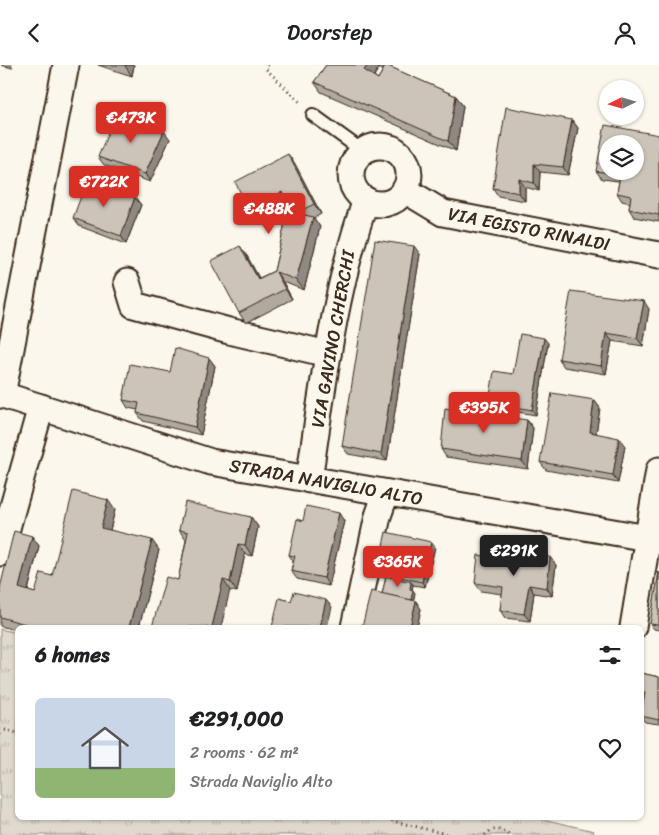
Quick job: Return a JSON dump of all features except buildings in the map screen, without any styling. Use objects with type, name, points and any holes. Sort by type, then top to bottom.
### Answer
[{"type":"street","points":[[1,394],[66,65]]},
{"type":"street","points":[[374,147],[388,147],[400,154],[406,163],[409,178],[405,190],[398,198],[386,204],[375,204],[366,200],[356,191],[351,179],[351,170],[355,160],[358,156],[374,147]]},
{"type":"street","name":"VIA EGISTO RINALDI","points":[[405,190],[443,213],[659,255]]},
{"type":"street","name":"VIA GAVINO CHERCHI","points":[[309,480],[328,354],[352,239],[366,200]]},
{"type":"street","points":[[127,282],[134,305],[229,331],[328,354]]},
{"type":"street","name":"STRADA NAVIGLIO ALTO","points":[[1,394],[210,462],[653,539]]},
{"type":"street","points":[[0,553],[41,407]]},
{"type":"street","points":[[633,625],[653,539],[659,470]]},
{"type":"street","points":[[354,625],[378,517],[386,493]]},
{"type":"lane","points":[[313,115],[364,153]]},
{"type":"path","points":[[268,65],[266,69],[313,115]]},
{"type":"path","points":[[0,729],[15,732]]},
{"type":"path","points":[[389,820],[450,835]]},
{"type":"path","points":[[485,835],[496,830],[502,830],[509,835]]},
{"type":"green space","points":[[0,629],[15,633],[15,820],[547,820],[594,831],[593,835],[0,835]]}]
